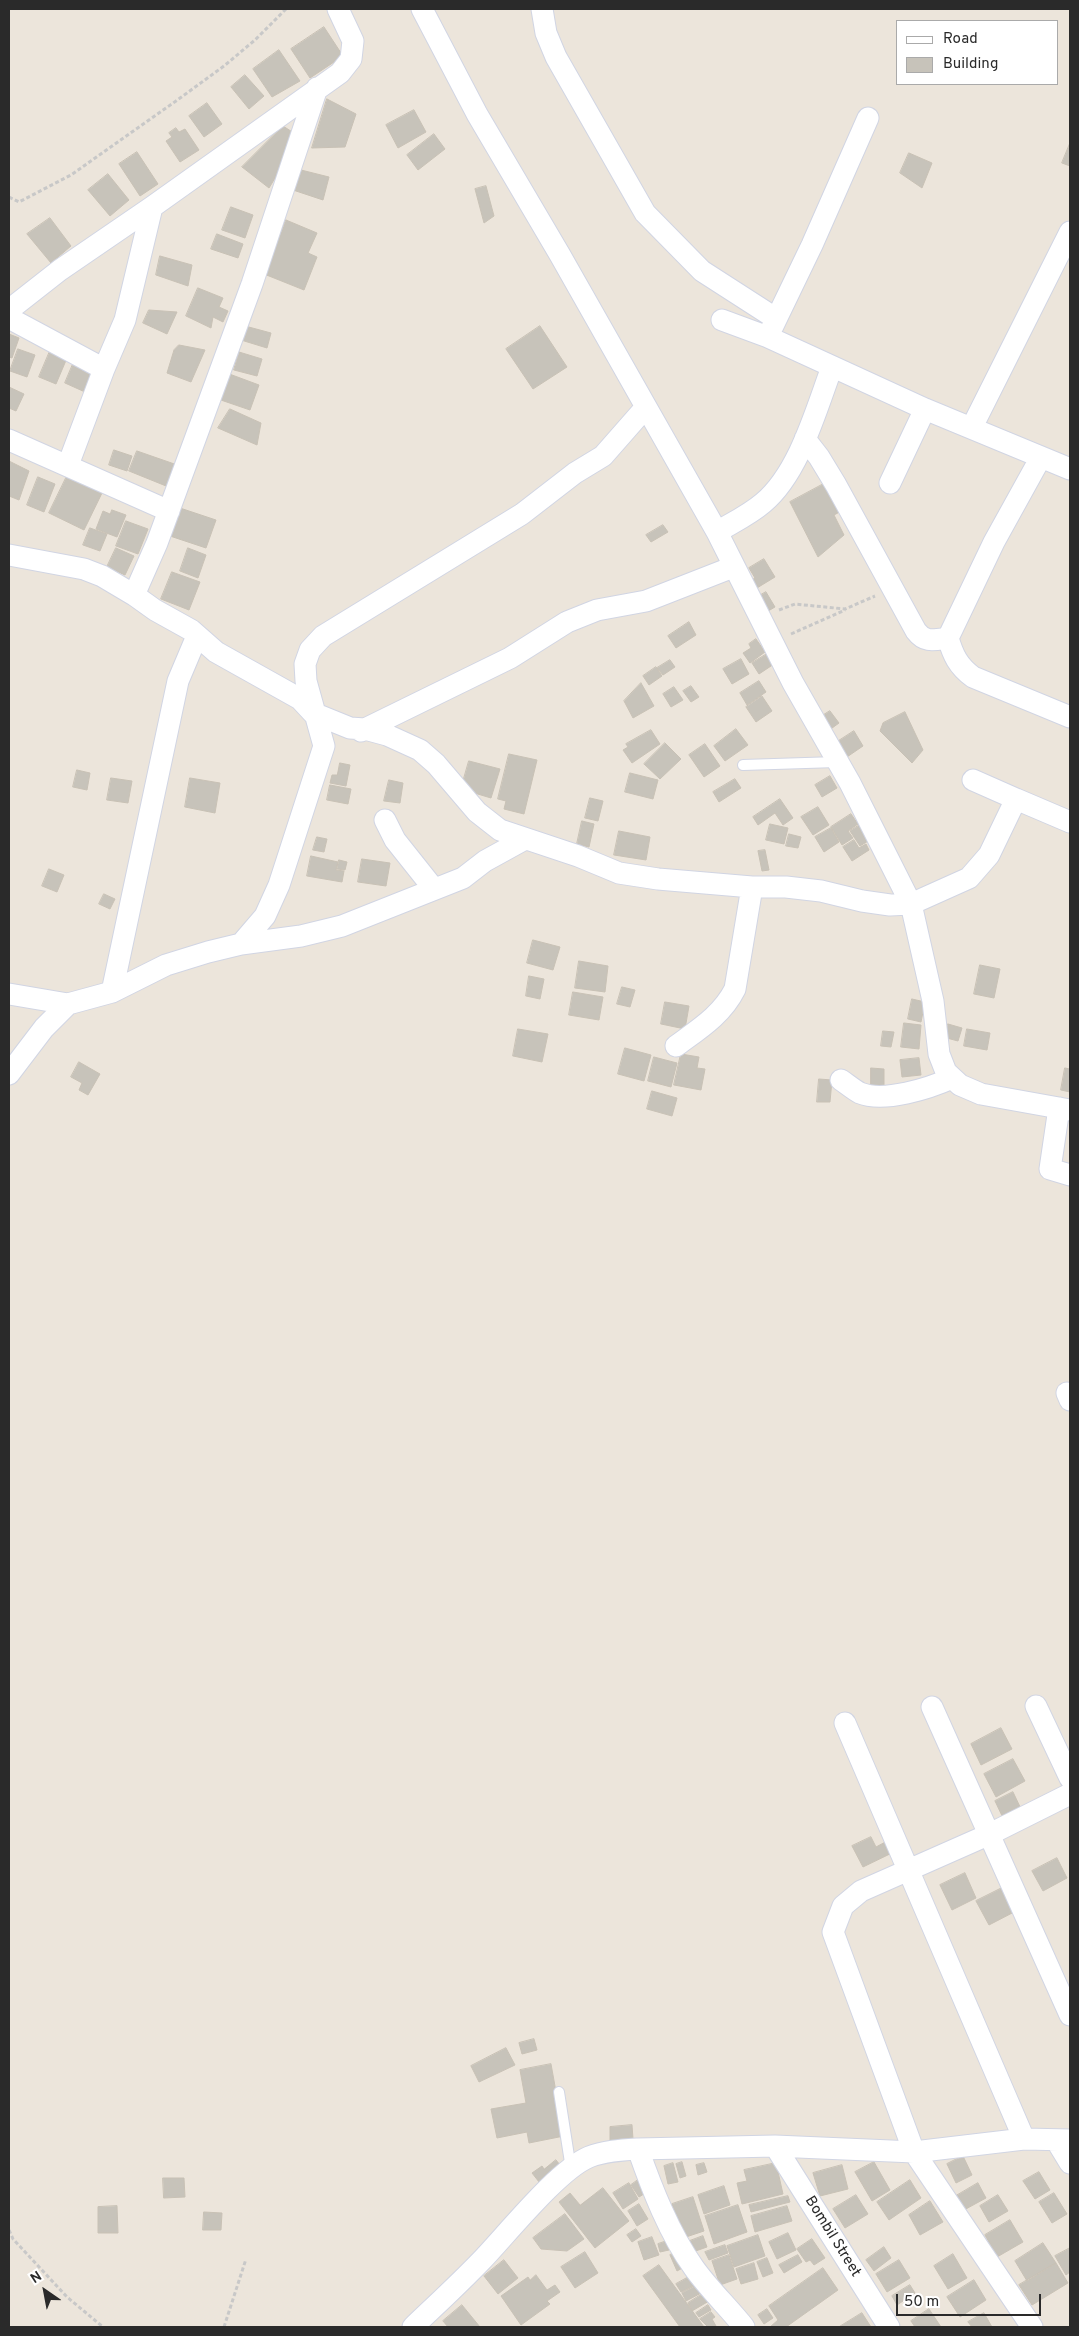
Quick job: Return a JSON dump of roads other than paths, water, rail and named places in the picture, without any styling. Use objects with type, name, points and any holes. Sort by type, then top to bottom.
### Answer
[{"type":"street","points":[[9,310],[60,270],[340,73],[351,58],[352,41],[338,9]]},
{"type":"street","points":[[422,9],[477,114],[717,532],[760,620],[850,783],[911,904],[933,1001],[939,1054],[946,1072],[960,1085],[981,1094],[1065,1109],[1050,1170],[1070,1176]]},
{"type":"street","points":[[542,9],[546,33],[556,57],[645,212],[702,271],[772,328],[832,367],[925,409],[1070,469]]},
{"type":"street","points":[[134,595],[169,511],[252,284],[317,88]]},
{"type":"street","points":[[772,328],[812,245],[868,118]]},
{"type":"street","points":[[68,465],[97,393],[104,369],[125,320],[152,207]]},
{"type":"street","points":[[972,427],[1070,232]]},
{"type":"street","points":[[9,318],[104,369]]},
{"type":"street","points":[[722,320],[772,328]]},
{"type":"street","points":[[717,532],[763,503],[782,482],[804,439],[832,367]]},
{"type":"street","points":[[241,944],[264,916],[279,884],[324,746],[313,713],[306,681],[305,664],[310,650],[323,636],[522,514],[575,473],[603,456],[646,407]]},
{"type":"street","points":[[890,483],[925,409]]},
{"type":"street","points":[[804,439],[824,464],[921,638],[928,640],[948,638]]},
{"type":"street","points":[[9,440],[169,511]]},
{"type":"street","points":[[1041,457],[994,542],[948,638],[953,655],[961,668],[972,677],[1070,718]]},
{"type":"street","points":[[9,555],[84,569],[102,576],[197,636],[216,652],[300,699],[313,713],[350,728],[365,729],[387,735],[420,750],[436,764],[477,812],[500,830],[578,856],[619,873],[658,879],[752,887],[786,887],[821,891],[862,901],[911,904],[968,878],[989,855],[1016,798]]},
{"type":"street","points":[[324,746],[365,729],[510,658],[567,622],[598,610],[646,601],[733,567]]},
{"type":"street","points":[[112,992],[178,680],[197,636]]},
{"type":"street","points":[[973,780],[1070,822]]},
{"type":"street","points":[[385,820],[395,840],[434,889]]},
{"type":"street","points":[[9,994],[68,1004],[112,992],[166,966],[241,944],[301,936],[342,926],[463,878],[485,861],[525,839]]},
{"type":"street","points":[[676,1046],[717,1015],[728,1004],[736,989],[752,887]]},
{"type":"street","points":[[9,1074],[44,1028],[68,1004]]},
{"type":"street","points":[[841,1080],[861,1094],[892,1097],[935,1086],[952,1078]]},
{"type":"street","points":[[1036,1706],[1070,1778]]},
{"type":"street","points":[[932,1707],[1070,2015]]},
{"type":"street","points":[[845,1723],[1024,2139]]},
{"type":"street","points":[[1032,2327],[914,2152],[833,1932],[843,1906],[861,1891],[990,1834],[1070,1794]]},
{"type":"street","points":[[413,2327],[571,2169],[589,2157],[617,2150],[775,2146],[914,2152],[1024,2139],[1063,2140],[1070,2164]]},
{"type":"street","name":"Bombil Street","points":[[775,2146],[889,2327]]},
{"type":"street","points":[[638,2149],[650,2181],[679,2244],[706,2284],[744,2327]]},
{"type":"lane","points":[[743,765],[837,762]]},
{"type":"lane","points":[[559,2092],[571,2169]]}]
